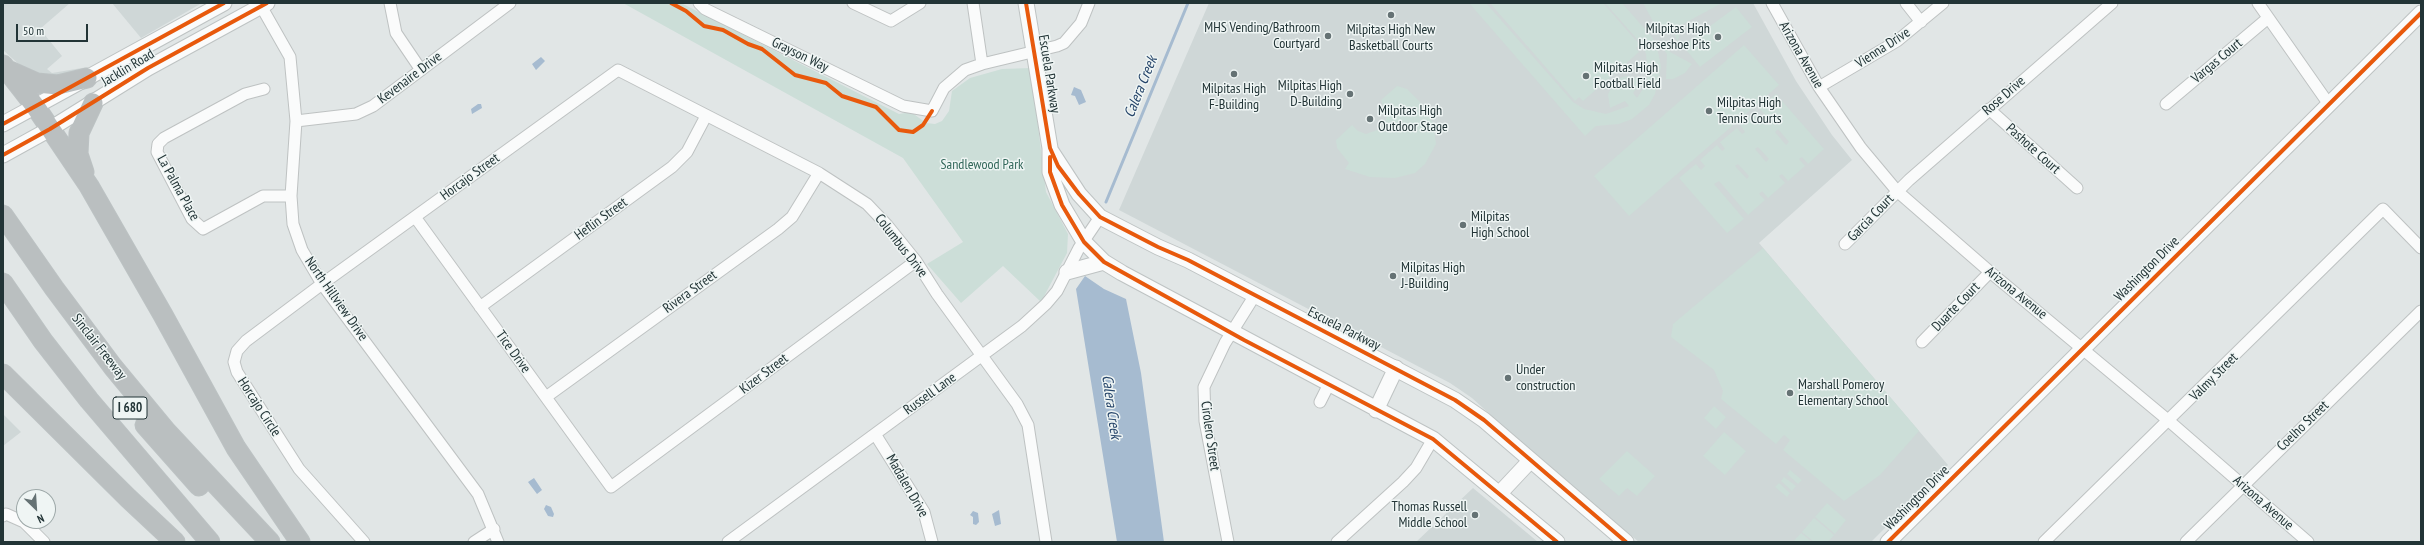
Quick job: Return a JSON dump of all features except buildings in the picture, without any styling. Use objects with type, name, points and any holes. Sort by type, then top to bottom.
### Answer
[{"type":"highway","points":[[5,67],[37,84],[58,85],[87,78]]},
{"type":"highway","points":[[5,67],[35,106],[89,186],[163,315],[236,448],[300,542]]},
{"type":"highway","points":[[89,186],[78,154],[79,133],[93,103]]},
{"type":"highway","name":"Sinclair Freeway","points":[[3,215],[54,288],[113,367],[209,478],[270,542]]},
{"type":"highway","name":"I 680","points":[[3,235],[92,360],[130,408],[167,452],[252,542]]},
{"type":"highway","name":"I 680","points":[[3,283],[43,341],[88,400],[210,542]]},
{"type":"highway","points":[[3,374],[128,498],[175,542]]},
{"type":"street","name":"Jacklin Road","points":[[3,124],[224,3]]},
{"type":"street","points":[[390,3],[396,33],[421,70]]},
{"type":"street","name":"Kevenaire Drive","points":[[296,121],[356,114],[373,106],[510,3]]},
{"type":"street","name":"Grayson Way","points":[[699,3],[705,9],[903,106],[932,111],[944,88],[965,70],[982,64]]},
{"type":"street","points":[[853,3],[891,22],[920,3]]},
{"type":"street","points":[[973,3],[982,64],[1034,50],[1057,46],[1069,39],[1081,23],[1089,3]]},
{"type":"street","name":"Escuela Parkway","points":[[1026,3],[1050,148],[1053,182],[1062,205],[1084,242],[1104,262],[1232,334],[1433,439],[1500,493],[1557,542]]},
{"type":"street","name":"Arizona Avenue","points":[[1772,3],[1819,87],[1863,149],[1897,191],[1990,272],[2084,348],[2308,542]]},
{"type":"street","points":[[1906,3],[1922,22]]},
{"type":"street","name":"Vienna Drive","points":[[1819,87],[1897,41],[1922,22],[1943,3]]},
{"type":"street","name":"Rose Drive","points":[[1897,191],[2112,3]]},
{"type":"street","points":[[2258,3],[2328,103]]},
{"type":"street","name":"Jacklin Road","points":[[3,155],[50,129],[148,68],[262,4]]},
{"type":"street","name":"North Hillview Drive","points":[[262,4],[290,57],[296,121],[291,196],[292,224],[302,250],[322,284],[478,494],[494,529],[498,542]]},
{"type":"street","name":"Washington Drive","points":[[1888,542],[2328,103],[2421,13]]},
{"type":"street","name":"Vargas Court","points":[[2166,104],[2268,18]]},
{"type":"street","name":"Columbus Drive","points":[[618,70],[819,174],[867,204],[916,261],[937,294],[1018,404],[1028,425],[1046,542]]},
{"type":"street","name":"Horcajo Street","points":[[322,284],[618,70]]},
{"type":"street","name":"La Palma Place","points":[[264,89],[245,94],[164,138],[158,144],[157,152],[192,219],[203,229],[262,196],[291,196]]},
{"type":"street","name":"Pashote Court","points":[[1989,109],[2077,188]]},
{"type":"street","name":"Heflin Street","points":[[480,307],[672,167],[687,152],[706,116]]},
{"type":"street","name":"Escuela Parkway","points":[[1050,148],[1058,166],[1079,194],[1100,217],[1255,295],[1455,400],[1484,420],[1626,542]]},
{"type":"street","name":"Rivera Street","points":[[546,397],[778,229],[792,217],[819,174]]},
{"type":"street","name":"Garcia Court","points":[[1845,244],[1897,191]]},
{"type":"street","name":"Valmy Street","points":[[2044,542],[2169,421],[2383,209],[2421,248]]},
{"type":"street","name":"Tice Drive","points":[[415,217],[611,487]]},
{"type":"street","name":"Russell Lane","points":[[728,542],[982,356],[1046,304],[1057,291],[1084,242],[1100,217]]},
{"type":"street","name":"Kizer Street","points":[[611,487],[916,261]]},
{"type":"street","points":[[1067,272],[1104,262]]},
{"type":"street","name":"Duarte Court","points":[[1922,342],[1990,272]]},
{"type":"street","name":"Horcajo Circle","points":[[322,284],[246,341],[237,351],[234,362],[237,372],[299,469],[364,542]]},
{"type":"street","name":"Cirolero Street","points":[[1228,542],[1205,421],[1204,387],[1232,334],[1255,295]]},
{"type":"street","name":"Coelho Street","points":[[2186,542],[2421,311]]},
{"type":"street","points":[[1376,410],[1396,368]]},
{"type":"street","points":[[1320,402],[1329,384]]},
{"type":"street","name":"Madalen Drive","points":[[875,434],[924,512],[929,540]]},
{"type":"street","points":[[1337,542],[1403,482],[1416,468],[1433,439]]},
{"type":"street","points":[[1500,493],[1530,461]]},
{"type":"street","points":[[5,515],[24,522],[44,542]]},
{"type":"street","points":[[474,542],[494,529]]},
{"type":"shaded area","points":[[3,3],[70,3],[40,29],[62,56],[47,69],[52,73],[88,67],[56,79],[32,76],[3,50]]},
{"type":"shaded area","points":[[112,3],[202,3],[141,38]]},
{"type":"shaded area","name":"Milpitas High School","points":[[1209,3],[1753,3],[1796,81],[1832,135],[1852,160],[1759,243],[1948,465],[1871,542],[1639,542],[1529,450],[1472,398],[1450,383],[1119,210]]},
{"type":"shaded area","points":[[3,414],[21,432],[3,446]]},
{"type":"shaded area","name":"Thomas Russell Middle School","points":[[1473,488],[1538,542],[1416,542]]},
{"type":"green space","name":"Sandlewood Park","points":[[623,3],[681,3],[899,114],[911,112],[926,123],[935,124],[942,121],[949,111],[952,91],[970,78],[1002,69],[1031,68],[1046,192],[1068,234],[1067,253],[1041,302],[1003,266],[961,303],[927,264],[963,242],[903,158]]},
{"type":"green space","points":[[1469,3],[1486,3],[1573,102],[1584,109],[1606,114],[1629,106],[1625,101],[1610,108],[1608,94],[1615,82],[1622,77],[1630,76],[1642,80],[1633,93],[1637,98],[1645,86],[1648,75],[1646,54],[1643,46],[1605,3],[1622,3],[1652,37],[1657,47],[1661,67],[1655,94],[1649,105],[1632,119],[1619,124],[1596,126],[1585,136]]},
{"type":"green space","name":"Milpitas High Football Field","points":[[1490,3],[1603,3],[1640,45],[1636,48],[1639,52],[1583,101],[1579,97],[1575,101]]},
{"type":"green space","points":[[1643,3],[1722,3],[1683,24],[1678,40],[1680,44],[1676,44],[1677,40],[1673,30],[1661,36]]},
{"type":"green space","name":"Milpitas High Horseshoe Pits","points":[[1736,7],[1752,27],[1700,67],[1683,46]]},
{"type":"green space","name":"Milpitas High Tennis Courts","points":[[1744,45],[1779,85],[1629,216],[1594,176]]},
{"type":"green space","points":[[1668,48],[1670,52],[1692,64],[1685,73],[1673,79],[1666,79],[1667,54],[1664,50]]},
{"type":"green space","points":[[1397,86],[1407,89],[1420,102],[1433,123],[1436,144],[1425,164],[1415,173],[1395,178],[1370,177],[1345,169],[1349,163],[1337,148],[1336,140],[1352,125],[1358,131],[1366,134],[1380,129],[1385,123],[1387,115],[1381,100]]},
{"type":"green space","points":[[1776,94],[1824,149],[1808,164],[1802,157],[1799,159],[1805,166],[1788,181],[1782,174],[1779,176],[1785,183],[1768,198],[1762,191],[1759,194],[1765,200],[1748,215],[1719,181],[1714,184],[1744,219],[1727,233],[1679,178],[1696,164],[1701,170],[1705,166],[1700,160],[1717,145],[1722,151],[1725,149],[1720,142],[1737,128],[1742,134],[1745,132],[1740,125],[1756,111],[1762,117],[1765,115],[1759,108]],"holes":[[[1778,129],[1789,142],[1786,145],[1775,132]],[[1758,147],[1769,159],[1766,162],[1755,149]],[[1738,164],[1749,176],[1747,179],[1735,166]]]},
{"type":"green space","points":[[1763,248],[1919,431],[1880,475],[1844,501],[1783,450],[1790,440],[1784,435],[1776,444],[1721,399],[1723,391],[1714,370],[1671,337],[1673,324]]},
{"type":"green space","points":[[1714,406],[1726,417],[1716,429],[1704,418]]},
{"type":"green space","points":[[1724,432],[1746,451],[1725,475],[1703,456]]},
{"type":"green space","points":[[1627,451],[1655,476],[1637,496],[1627,488],[1619,496],[1599,479]]},
{"type":"green space","points":[[1790,470],[1802,480],[1798,484],[1787,474]]},
{"type":"green space","points":[[1784,477],[1796,486],[1792,491],[1781,481]]},
{"type":"green space","points":[[1779,483],[1790,493],[1787,497],[1775,487]]},
{"type":"green space","points":[[1827,503],[1846,520],[1835,534],[1815,517]]},
{"type":"green space","points":[[1814,518],[1834,535],[1828,542],[1814,542],[1802,532]]},
{"type":"green space","points":[[1801,533],[1812,542],[1793,542]]},
{"type":"water","points":[[541,57],[545,61],[536,70],[532,64]]},
{"type":"water","points":[[1074,87],[1081,90],[1086,102],[1079,105],[1075,96],[1071,95]]},
{"type":"water","points":[[478,104],[481,104],[482,108],[472,114],[471,109]]},
{"type":"water","points":[[1085,276],[1104,289],[1126,299],[1141,373],[1164,542],[1117,542],[1076,289]]},
{"type":"water","points":[[534,478],[542,490],[537,494],[528,482]]},
{"type":"water","points":[[546,505],[551,507],[554,514],[553,517],[548,516],[544,509]]},
{"type":"water","points":[[999,510],[1001,524],[995,526],[992,514]]},
{"type":"water","points":[[973,511],[978,513],[979,522],[976,525],[973,524],[973,517],[970,515]]},
{"type":"waterway","name":"Calera Creek","points":[[1106,202],[1188,3]]},
{"type":"cycle path","points":[[3,124],[224,3]]},
{"type":"cycle path","points":[[3,155],[50,129],[148,68],[267,3]]},
{"type":"cycle path","points":[[671,3],[686,11],[704,26],[723,30],[748,44],[762,49],[795,75],[826,83],[842,96],[876,107],[899,130],[913,132],[923,125],[932,111]]},
{"type":"cycle path","points":[[1026,3],[1050,148],[1058,166],[1079,194],[1100,217],[1158,247],[1188,260],[1455,400],[1484,420],[1626,542]]},
{"type":"cycle path","points":[[1888,542],[2421,13]]},
{"type":"cycle path","points":[[1050,157],[1050,172],[1062,205],[1084,242],[1104,262],[1244,340],[1433,439],[1557,542]]},
{"type":"place","name":"Milpitas High New Basketball Courts","points":[[1391,15]]},
{"type":"place","name":"MHS Vending/Bathroom Courtyard","points":[[1328,36]]},
{"type":"place","name":"Milpitas High Horseshoe Pits","points":[[1718,37]]},
{"type":"place","name":"Milpitas High F-Building","points":[[1234,74]]},
{"type":"place","name":"Milpitas High Football Field","points":[[1586,76]]},
{"type":"place","name":"Milpitas High D-Building","points":[[1350,94]]},
{"type":"place","name":"Milpitas High Tennis Courts","points":[[1709,111]]},
{"type":"place","name":"Milpitas High Outdoor Stage","points":[[1370,119]]},
{"type":"place","name":"Milpitas High School","points":[[1463,225]]},
{"type":"place","name":"Milpitas High J-Building","points":[[1393,276]]},
{"type":"place","name":"Under construction","points":[[1508,378]]},
{"type":"place","name":"Marshall Pomeroy Elementary School","points":[[1790,393]]},
{"type":"place","name":"Thomas Russell Middle School","points":[[1475,515]]}]
